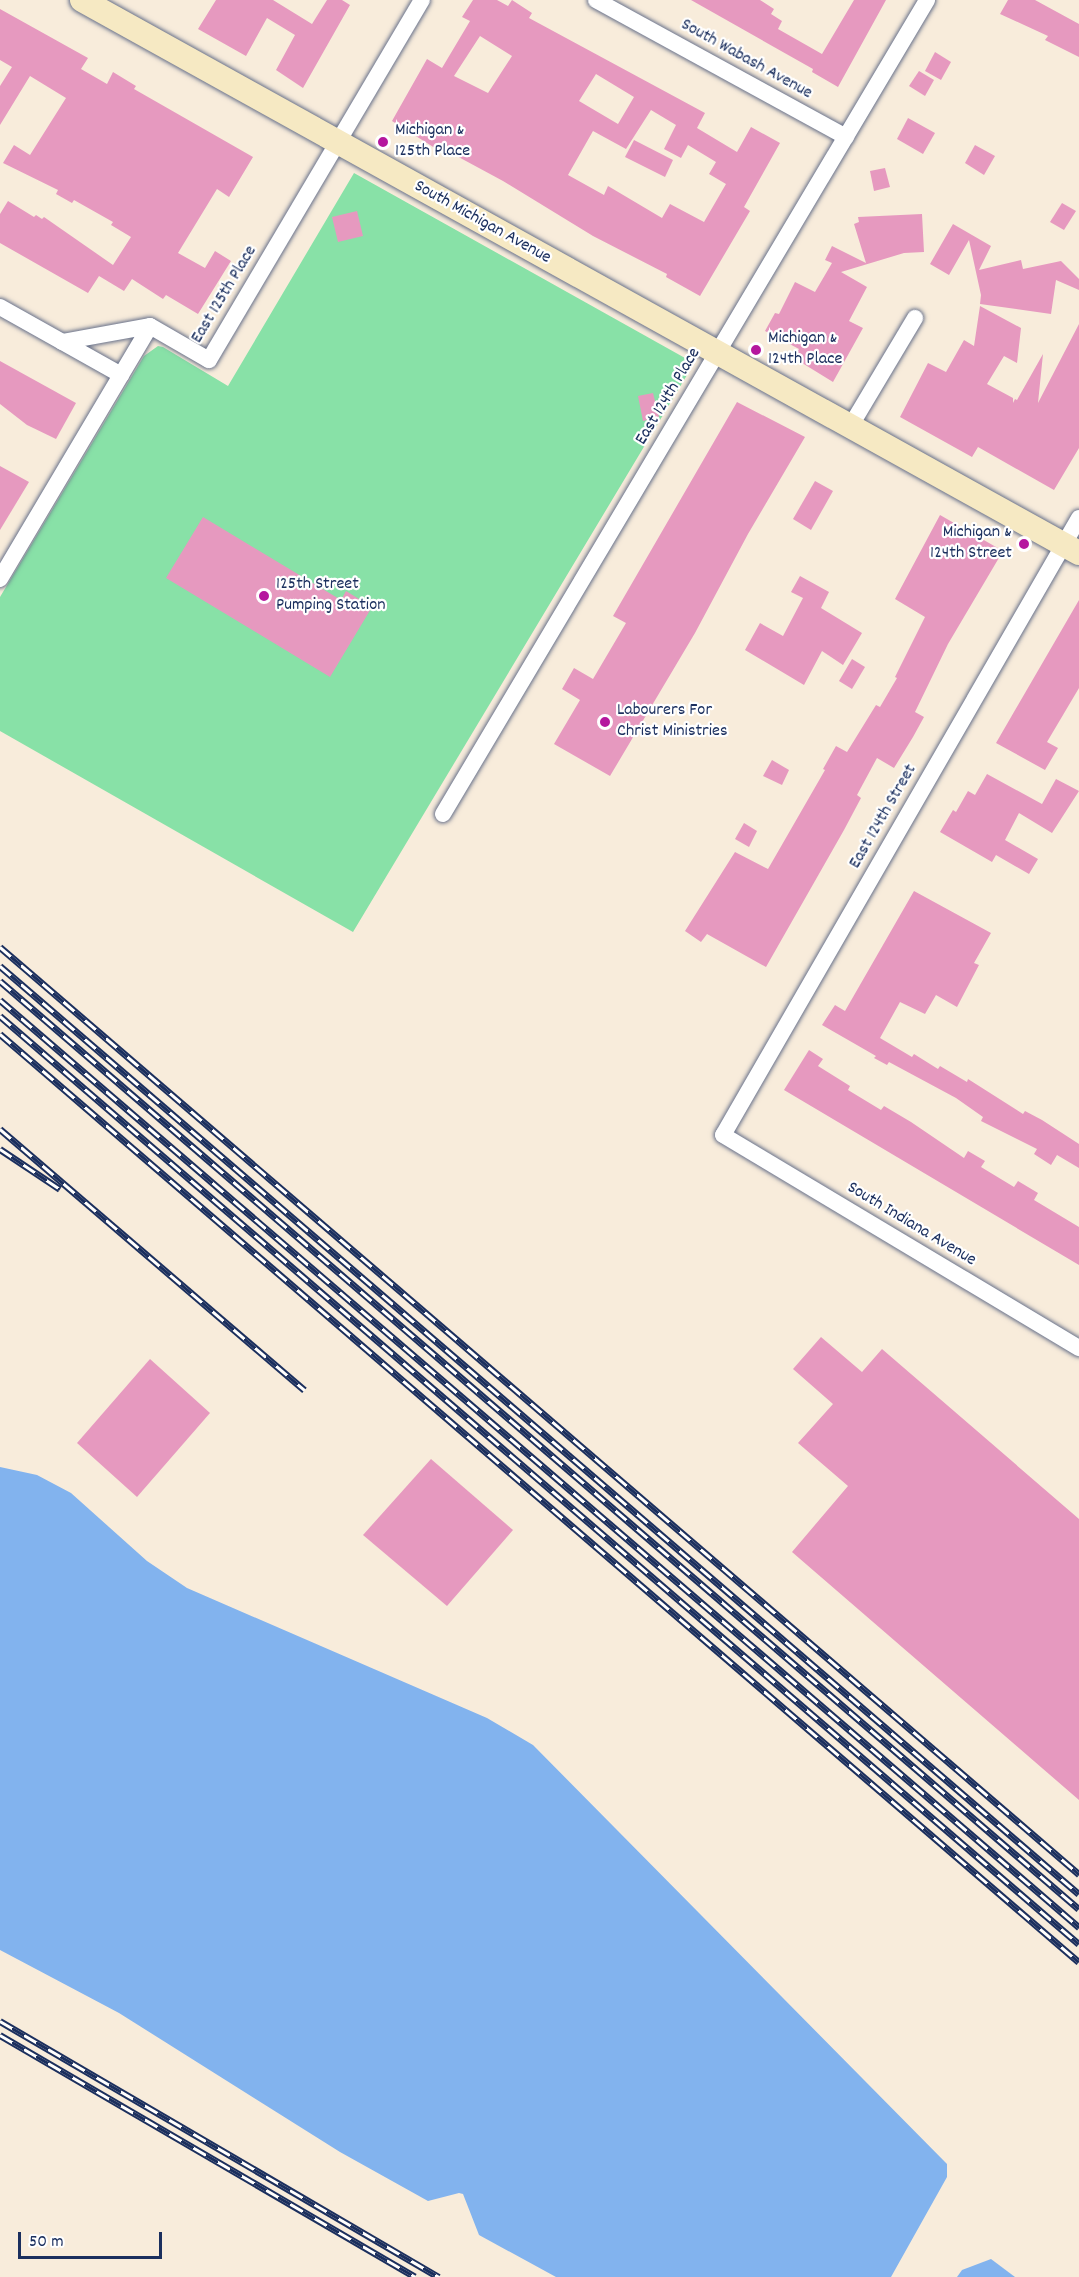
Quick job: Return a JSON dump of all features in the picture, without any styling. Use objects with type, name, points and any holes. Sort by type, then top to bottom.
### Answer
[{"type":"main road","name":"South Michigan Avenue","points":[[82,0],[1071,549]]},
{"type":"street","name":"East 125th Place","points":[[150,326],[209,360],[422,0]]},
{"type":"street","name":"South Wabash Avenue","points":[[596,0],[846,137]]},
{"type":"street","name":"East 124th Place","points":[[443,814],[927,0]]},
{"type":"street","points":[[0,307],[121,375]]},
{"type":"street","points":[[850,427],[915,318]]},
{"type":"street","points":[[62,342],[150,326]]},
{"type":"street","points":[[0,579],[150,326]]},
{"type":"street","name":"East 124th Street","points":[[723,1136],[1071,549],[1079,518]]},
{"type":"street","name":"South Indiana Avenue","points":[[723,1136],[1079,1348]]},
{"type":"green space","points":[[354,173],[685,358],[690,364],[687,375],[353,932],[0,731],[0,597],[144,356],[158,346],[163,347],[228,386]]},
{"type":"water","points":[[0,1467],[37,1475],[71,1493],[147,1561],[187,1588],[487,1718],[533,1745],[947,2164],[947,2177],[891,2277],[556,2277],[479,2235],[463,2194],[428,2201],[340,2152],[119,2013],[0,1950]]},
{"type":"water","points":[[991,2259],[1015,2277],[957,2277],[962,2270]]},
{"type":"building","points":[[216,0],[273,0],[312,24],[327,0],[342,0],[350,5],[303,88],[276,70],[295,35],[267,18],[246,56],[198,29]]},
{"type":"building","points":[[473,0],[497,0],[508,6],[512,0],[532,13],[529,18],[705,113],[697,128],[737,152],[751,127],[780,143],[744,207],[750,211],[700,296],[666,277],[667,274],[593,236],[503,181],[440,147],[438,150],[392,121],[427,59],[442,68],[470,21],[462,17]],"holes":[[[480,36],[512,56],[488,93],[454,76]],[[596,74],[634,97],[618,124],[579,101]],[[651,110],[676,125],[664,149],[681,158],[688,145],[716,162],[709,174],[726,184],[704,222],[670,204],[662,218],[608,186],[604,195],[568,175],[593,131],[626,149]]]},
{"type":"building","points":[[691,0],[760,0],[774,9],[771,14],[782,21],[778,29],[822,54],[854,0],[886,0],[838,87],[812,72],[813,69]]},
{"type":"building","points":[[1008,0],[1035,0],[1079,24],[1079,57],[1045,40],[1048,36],[1000,14]]},
{"type":"building","points":[[0,9],[88,58],[81,69],[107,84],[113,72],[136,86],[134,89],[253,157],[229,197],[217,189],[178,253],[205,268],[215,251],[231,261],[198,314],[166,295],[163,299],[132,279],[124,291],[99,276],[88,293],[0,243],[0,214],[8,201],[34,217],[36,215],[42,219],[44,217],[113,265],[131,237],[111,225],[113,222],[74,200],[72,203],[56,194],[58,190],[3,163],[14,145],[30,155],[66,98],[30,76],[0,125],[0,86],[12,67],[0,60]]},
{"type":"building","points":[[935,52],[951,62],[941,80],[925,71]]},
{"type":"building","points":[[919,71],[934,80],[925,96],[909,86]]},
{"type":"building","points":[[908,118],[935,133],[923,154],[897,139]]},
{"type":"building","points":[[634,140],[673,160],[665,177],[625,157]]},
{"type":"building","points":[[975,145],[995,156],[984,175],[965,163]]},
{"type":"building","points":[[885,168],[890,187],[874,191],[870,171]]},
{"type":"building","points":[[1062,203],[1076,211],[1064,230],[1050,222]]},
{"type":"building","points":[[357,211],[363,236],[338,242],[332,217]]},
{"type":"building","points":[[922,214],[924,252],[904,253],[841,272],[867,287],[849,321],[863,328],[833,382],[794,358],[799,349],[765,331],[775,313],[779,314],[795,282],[815,292],[832,263],[825,260],[832,246],[866,263],[854,224],[859,222],[858,217]]},
{"type":"building","points":[[953,224],[991,246],[979,270],[1021,260],[1023,269],[1061,261],[1079,279],[1079,290],[1056,280],[1051,314],[980,304],[981,295],[969,240],[949,275],[930,264]]},
{"type":"building","points":[[980,306],[1021,328],[1017,363],[1004,356],[987,384],[1013,398],[1013,403],[1015,399],[1017,400],[1043,354],[1038,403],[1079,324],[1079,448],[1054,490],[978,447],[972,457],[900,417],[928,363],[946,372],[964,340],[974,346]]},
{"type":"building","points":[[0,361],[76,403],[56,439],[27,425],[0,404]]},
{"type":"building","points":[[653,393],[659,417],[643,421],[638,396]]},
{"type":"building","points":[[737,402],[805,437],[748,534],[695,633],[610,776],[554,744],[580,700],[562,689],[574,668],[593,679],[626,623],[613,616]]},
{"type":"building","points":[[0,466],[29,482],[0,530]]},
{"type":"building","points":[[815,481],[833,491],[811,530],[793,519]]},
{"type":"building","points":[[940,515],[1003,551],[948,644],[915,712],[924,717],[913,737],[894,768],[877,758],[857,795],[861,798],[766,967],[707,934],[701,942],[685,931],[735,852],[768,869],[825,770],[823,769],[836,746],[847,752],[876,705],[880,707],[897,678],[895,677],[925,617],[895,599]]},
{"type":"building","name":"125th Street Pumping Station","points":[[203,517],[341,600],[346,591],[372,607],[330,677],[166,578]]},
{"type":"building","points":[[800,576],[829,592],[821,608],[862,633],[843,665],[822,651],[804,685],[745,650],[760,623],[783,636],[803,598],[791,592]]},
{"type":"building","points":[[1079,600],[1079,688],[1047,742],[1058,748],[1045,770],[996,743]]},
{"type":"building","points":[[852,659],[865,667],[852,689],[839,681]]},
{"type":"building","points":[[772,760],[789,770],[782,785],[763,776]]},
{"type":"building","points":[[987,774],[1042,804],[1056,779],[1079,791],[1052,833],[1019,813],[1005,840],[1038,859],[1029,874],[996,855],[992,862],[940,832],[953,810],[956,812],[968,791],[975,795]]},
{"type":"building","points":[[744,823],[757,831],[749,847],[735,839]]},
{"type":"building","points":[[914,891],[991,933],[974,963],[979,965],[957,1007],[936,995],[925,1014],[900,1002],[880,1038],[912,1057],[914,1054],[938,1069],[940,1066],[967,1082],[968,1079],[1023,1114],[1025,1111],[1042,1120],[1079,1144],[1079,1168],[1057,1155],[1051,1165],[1034,1154],[1037,1149],[981,1121],[983,1117],[956,1098],[889,1062],[887,1065],[874,1058],[876,1056],[822,1025],[835,1005],[845,1011]]},
{"type":"building","points":[[809,1050],[823,1059],[818,1066],[850,1086],[848,1090],[881,1110],[884,1106],[964,1158],[968,1151],[985,1161],[981,1167],[1014,1187],[1018,1181],[1038,1193],[1034,1200],[1079,1227],[1079,1265],[784,1090]]},
{"type":"building","points":[[821,1337],[862,1372],[882,1349],[1079,1519],[1079,1800],[792,1552],[848,1486],[798,1443],[833,1404],[793,1369]]},
{"type":"building","points":[[150,1359],[210,1413],[137,1497],[77,1443]]},
{"type":"building","points":[[431,1459],[513,1530],[447,1606],[363,1535]]},
{"type":"railway","points":[[0,947],[1079,1874]]},
{"type":"railway","points":[[0,966],[1079,1894]]},
{"type":"railway","points":[[0,981],[1079,1909]]},
{"type":"railway","points":[[0,1000],[1079,1927]]},
{"type":"railway","points":[[0,1016],[1079,1944]]},
{"type":"railway","points":[[0,1034],[1079,1962]]},
{"type":"railway","points":[[0,1129],[305,1390]]},
{"type":"railway","points":[[0,1149],[60,1189]]},
{"type":"railway","points":[[0,2021],[439,2277]]},
{"type":"railway","points":[[0,2035],[415,2277]]},
{"type":"place","name":"Michigan & 125th Place","points":[[383,142]]},
{"type":"place","name":"Michigan & 124th Place","points":[[756,350]]},
{"type":"place","name":"Michigan & 124th Street","points":[[1024,544]]},
{"type":"place","name":"125th Street Pumping Station","points":[[264,596]]},
{"type":"place","name":"Labourers For Christ Ministries","points":[[605,722]]}]
